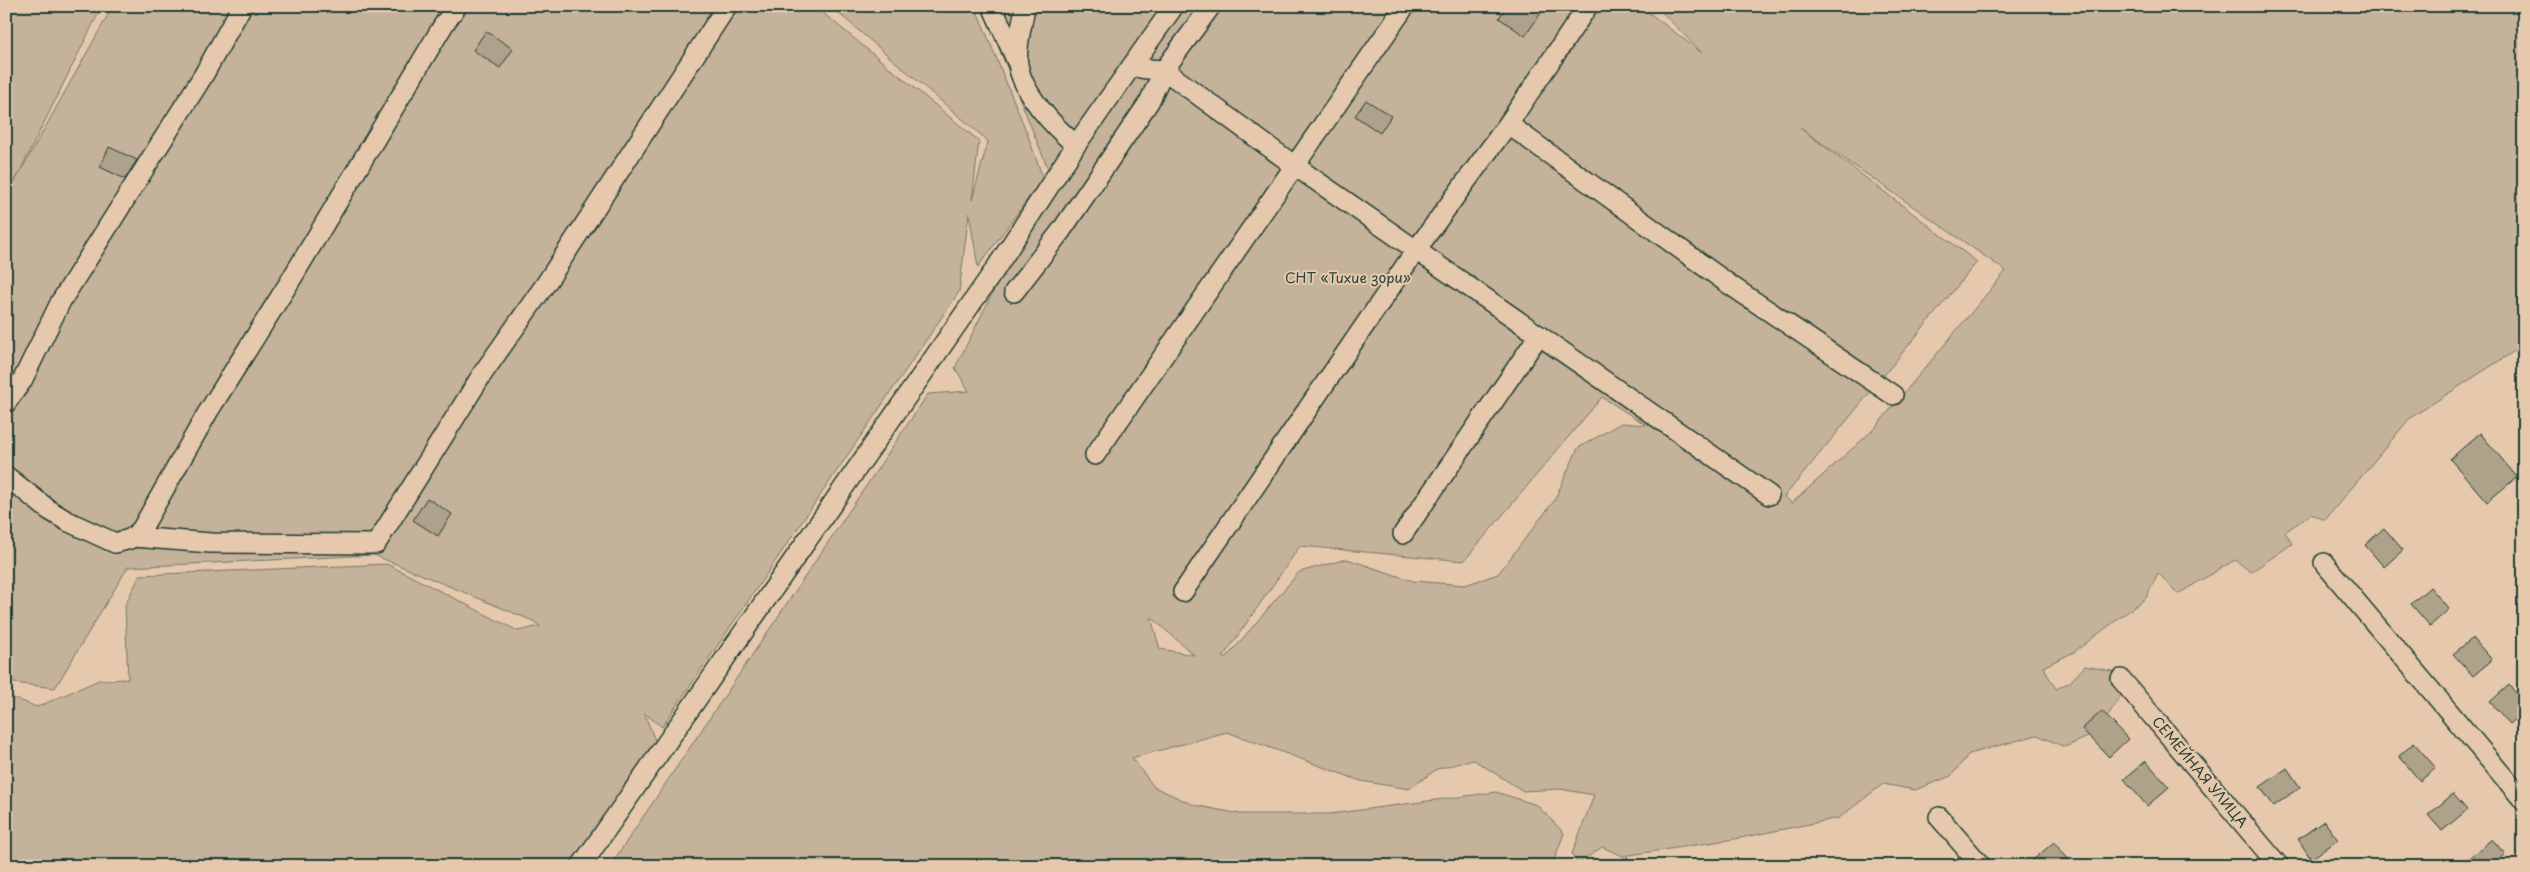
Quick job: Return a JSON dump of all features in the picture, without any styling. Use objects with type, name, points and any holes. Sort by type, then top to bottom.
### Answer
[{"type":"street","points":[[6,403],[22,381],[61,301],[203,76],[242,6]]},
{"type":"street","points":[[132,537],[141,530],[208,412],[308,251],[444,24],[457,6]]},
{"type":"street","points":[[6,476],[49,510],[67,521],[115,542],[132,537],[211,543],[376,544],[483,373],[547,282],[727,6]]},
{"type":"street","points":[[992,6],[1027,88],[1055,129],[1076,145]]},
{"type":"street","points":[[1017,64],[1025,6]]},
{"type":"street","points":[[581,866],[994,270],[1076,145],[1174,6]]},
{"type":"street","points":[[1014,292],[1061,231],[1149,102],[1164,70],[1211,6]]},
{"type":"street","points":[[1095,455],[1216,283],[1405,6]]},
{"type":"street","points":[[1183,592],[1416,250],[1508,124],[1588,6]]},
{"type":"street","points":[[1133,65],[1139,69],[1152,68],[1164,70],[1295,166],[1768,495]]},
{"type":"street","points":[[1508,124],[1730,285],[1893,395]]},
{"type":"street","points":[[1403,534],[1539,336]]},
{"type":"street","points":[[2324,563],[2524,801]]},
{"type":"street","name":"СЕМЕЙНАЯ УЛИЦА","points":[[2121,679],[2279,866]]},
{"type":"street","points":[[1939,816],[1981,866]]},
{"type":"green space","points":[[6,6],[102,6],[14,183],[113,6],[819,6],[823,13],[979,141],[972,200],[988,141],[830,6],[975,6],[1027,133],[1043,178],[978,267],[969,213],[959,292],[662,727],[644,713],[659,750],[574,866],[6,866],[6,695],[37,707],[99,680],[128,679],[125,605],[140,575],[387,564],[518,631],[540,626],[533,621],[374,555],[128,567],[55,688],[6,682]]},
{"type":"green space","name":"СНТ «Тихие зори»","points":[[982,6],[1640,6],[1702,53],[1656,6],[2524,6],[2524,345],[2410,418],[2325,520],[2311,514],[2285,532],[2292,544],[2251,572],[2235,560],[2178,594],[2158,573],[2146,598],[2074,652],[2043,667],[2056,689],[2070,682],[2085,666],[2112,671],[2124,690],[2097,733],[2065,747],[2037,735],[1969,754],[1951,776],[1915,790],[1883,784],[1839,818],[1735,839],[1623,856],[1602,847],[1578,864],[1572,854],[1594,795],[1560,789],[1523,791],[1474,760],[1437,769],[1409,789],[1361,781],[1227,732],[1132,758],[1154,787],[1194,805],[1240,814],[1330,814],[1496,792],[1537,805],[1564,833],[1552,866],[610,866],[928,394],[969,391],[955,368],[1051,176]],"holes":[[[1800,128],[2006,271],[1874,429],[1792,503],[1784,497],[1977,262]],[[1602,397],[1646,425],[1621,423],[1578,448],[1554,501],[1498,574],[1465,585],[1413,581],[1347,559],[1299,572],[1227,657],[1223,657],[1300,546],[1464,561]],[[1151,618],[1194,655],[1160,649]]]},
{"type":"building","points":[[1507,6],[1531,6],[1541,13],[1525,36],[1499,18]]},
{"type":"building","points":[[486,31],[513,49],[500,68],[473,50]]},
{"type":"building","points":[[1366,100],[1391,116],[1380,133],[1355,116]]},
{"type":"building","points":[[109,147],[137,160],[125,179],[100,167]]},
{"type":"building","points":[[2480,433],[2517,477],[2487,502],[2450,459]]},
{"type":"building","points":[[427,498],[452,514],[438,536],[413,520]]},
{"type":"building","points":[[2384,528],[2403,550],[2384,567],[2365,545]]},
{"type":"building","points":[[2430,587],[2449,609],[2430,626],[2411,604]]},
{"type":"building","points":[[2473,638],[2492,660],[2473,676],[2453,654]]},
{"type":"building","points":[[2509,685],[2524,702],[2524,712],[2510,724],[2490,702]]},
{"type":"building","points":[[2102,711],[2128,739],[2109,757],[2082,729]]},
{"type":"building","points":[[2414,743],[2436,768],[2420,781],[2399,756]]},
{"type":"building","points":[[2146,761],[2169,787],[2147,806],[2124,779]]},
{"type":"building","points":[[2287,768],[2300,787],[2274,806],[2260,787]]},
{"type":"building","points":[[2453,794],[2467,810],[2442,831],[2428,815]]},
{"type":"building","points":[[2324,821],[2338,840],[2311,859],[2298,839]]},
{"type":"building","points":[[2492,839],[2505,854],[2491,866],[2459,866]]},
{"type":"building","points":[[2054,842],[2074,866],[2026,866]]}]
